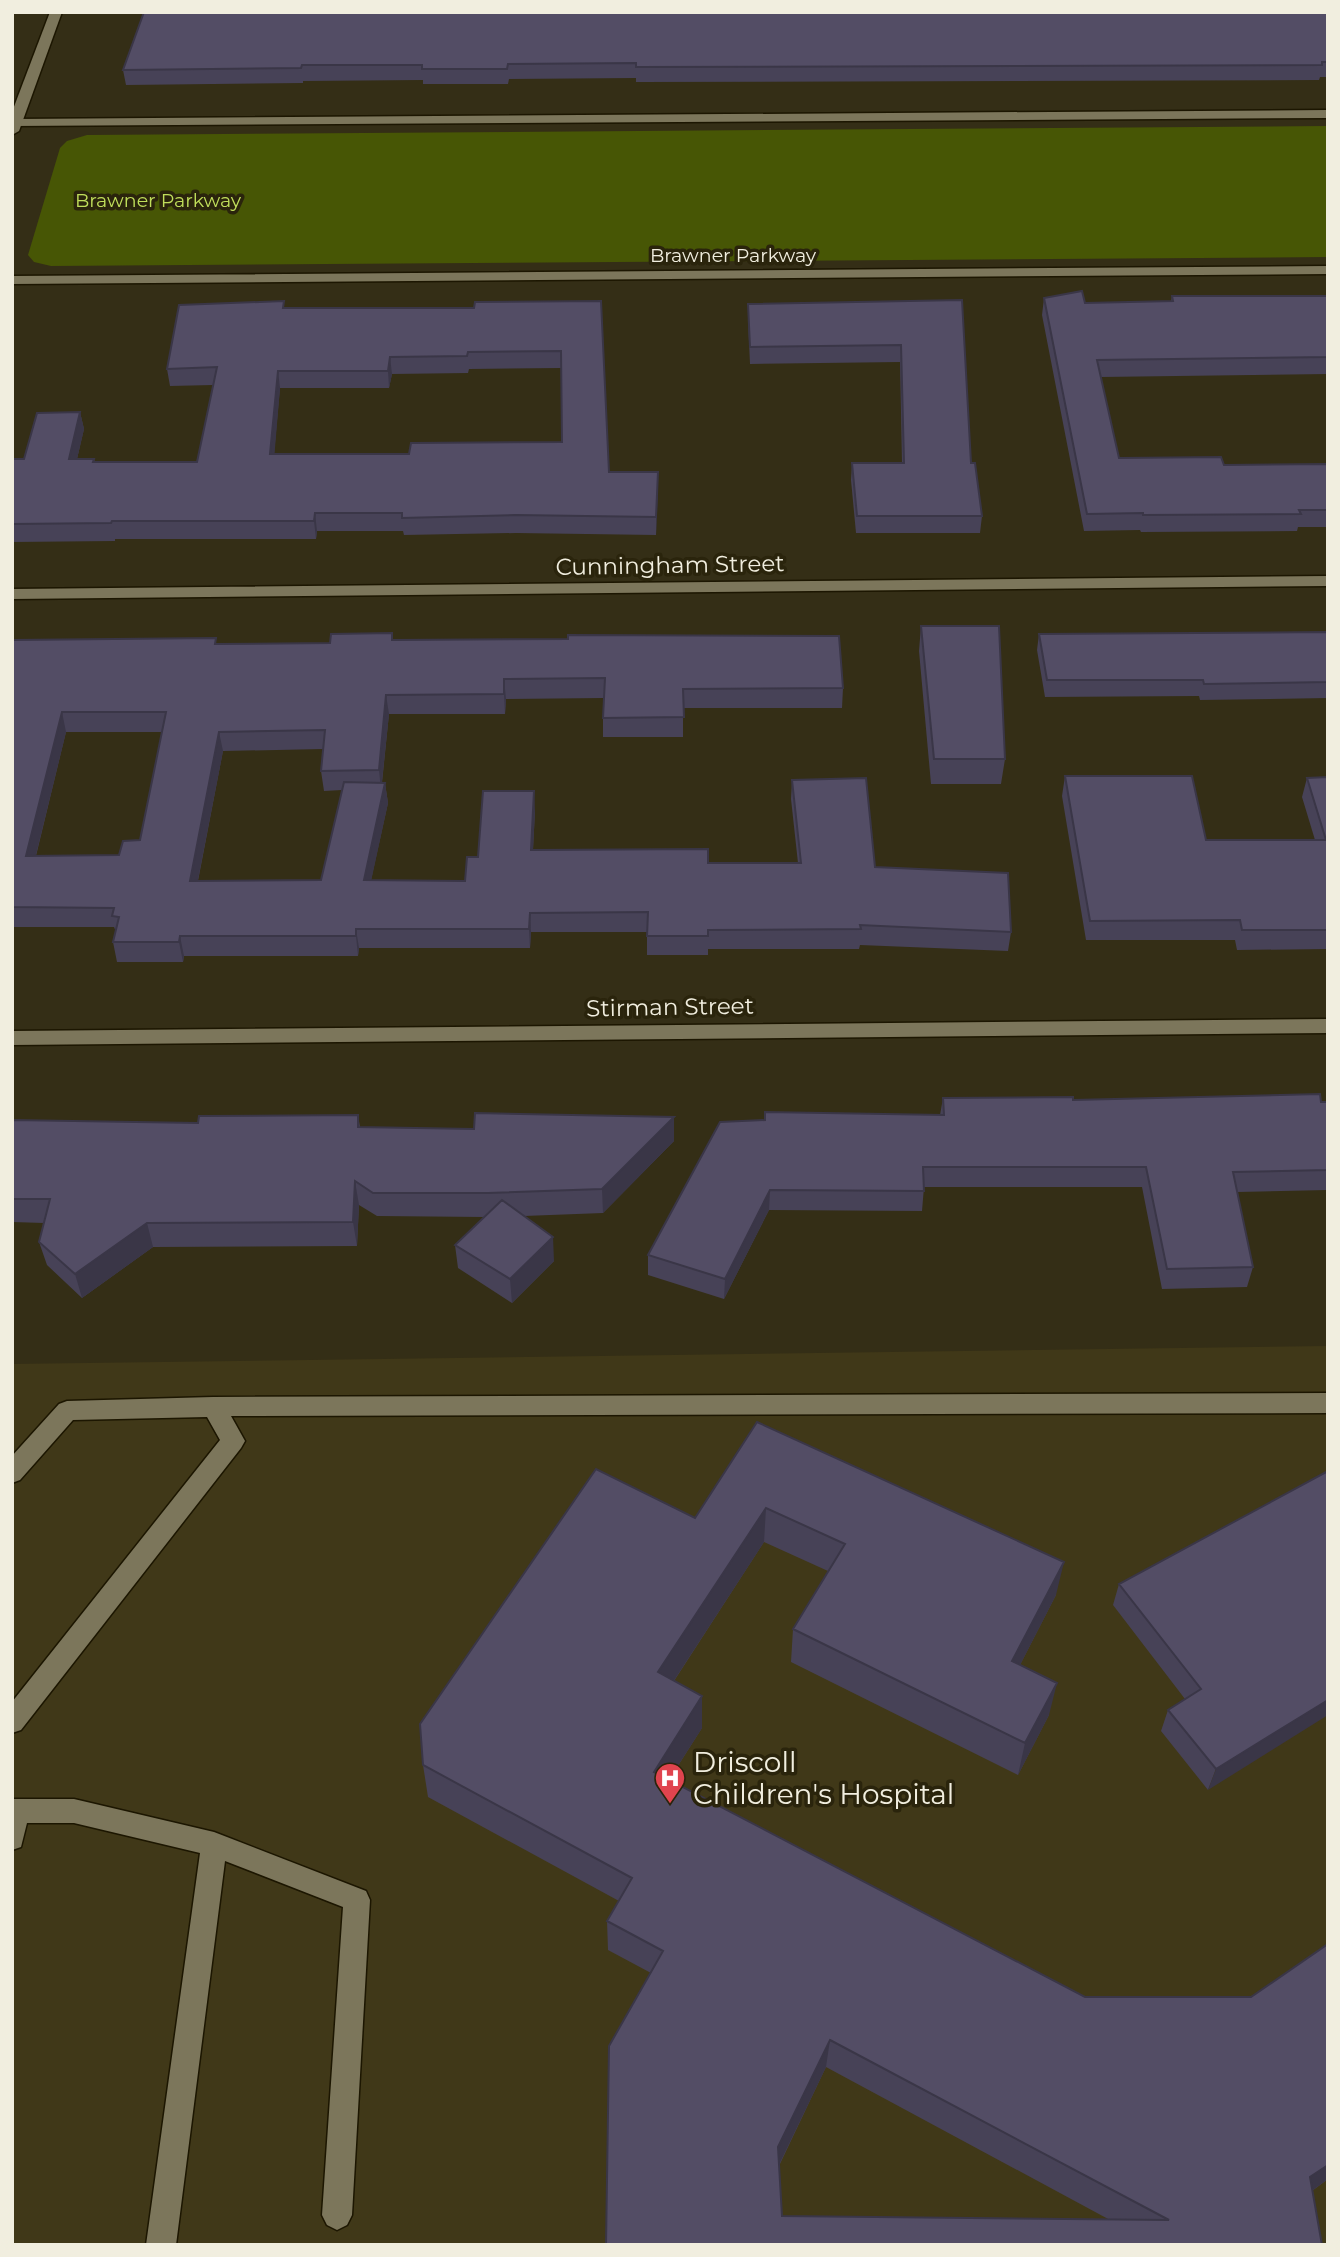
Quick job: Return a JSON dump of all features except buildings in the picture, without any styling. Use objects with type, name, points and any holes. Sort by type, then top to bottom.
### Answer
[{"type":"street","points":[[56,12],[14,127],[1328,114]]},
{"type":"street","name":"Brawner Parkway","points":[[12,280],[1328,270]]},
{"type":"street","name":"Cunningham Street","points":[[12,594],[1328,581]]},
{"type":"street","name":"Stirman Street","points":[[12,1038],[1328,1026]]},
{"type":"street","points":[[12,1473],[67,1411],[213,1407],[1328,1403]]},
{"type":"street","points":[[12,1722],[233,1441],[213,1407]]},
{"type":"street","points":[[12,1838],[14,1811],[74,1811],[214,1844],[357,1900],[337,2215]]},
{"type":"street","points":[[161,2245],[214,1844]]},
{"type":"shaded area","name":"Driscoll Children's Hospital","points":[[1328,1346],[1328,2245],[12,2245],[12,1364]]},
{"type":"green space","name":"Brawner Parkway","points":[[1328,126],[1328,257],[51,266],[34,262],[28,255],[60,148],[67,141],[87,135]]},
{"type":"place","name":"Driscoll Children's Hospital","points":[[670,1805]]}]
